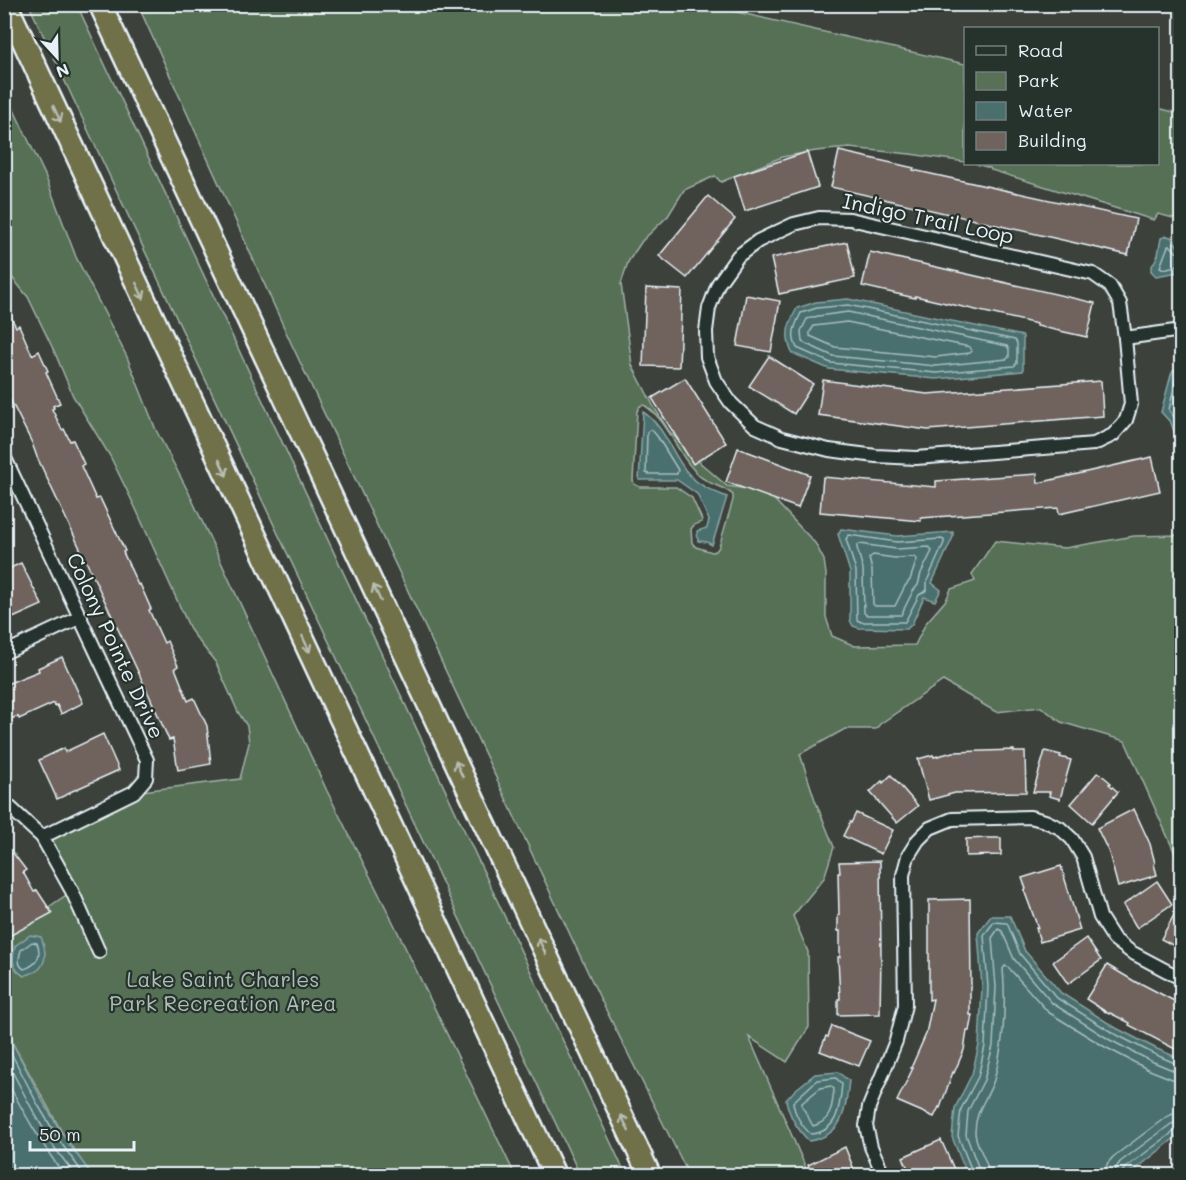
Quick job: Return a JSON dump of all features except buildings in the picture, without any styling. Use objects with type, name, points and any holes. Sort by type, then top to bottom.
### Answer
[{"type":"highway","points":[[6,4],[555,1176]]},
{"type":"highway","points":[[100,4],[650,1176]]},
{"type":"street","name":"Indigo Trail Loop","points":[[819,218],[850,219],[1094,274],[1110,286],[1120,303],[1125,338],[1131,404],[1126,420],[1113,435],[1094,444],[916,458],[829,450],[782,438],[755,426],[731,403],[716,381],[707,357],[706,331],[709,308],[718,284],[738,256],[758,241],[794,224],[819,218]]},
{"type":"street","points":[[1125,338],[1182,330]]},
{"type":"street","name":"Colony Pointe Drive","points":[[5,460],[147,760],[146,778],[134,792],[42,837]]},
{"type":"street","points":[[4,653],[81,618]]},
{"type":"street","points":[[4,802],[42,837],[72,891],[99,952]]},
{"type":"street","points":[[884,1176],[871,1147],[866,1126],[869,1107],[896,1041],[904,1005],[903,875],[908,856],[918,840],[930,828],[952,819],[1030,817],[1060,828],[1072,839],[1083,857],[1100,917],[1114,939],[1131,952],[1182,979]]},
{"type":"green space","points":[[29,5],[77,5],[626,1175],[580,1175]]},
{"type":"green space","points":[[138,5],[706,5],[964,64],[964,162],[849,148],[816,151],[782,157],[721,182],[715,176],[684,190],[668,216],[642,241],[628,262],[621,284],[632,365],[669,431],[697,460],[727,486],[767,492],[815,543],[824,560],[826,617],[832,636],[855,646],[915,645],[926,623],[946,600],[951,589],[975,581],[972,574],[995,541],[1065,548],[1134,536],[1181,535],[1181,867],[1125,741],[1061,722],[1041,707],[996,712],[943,681],[876,729],[845,729],[800,754],[834,847],[824,878],[793,916],[808,952],[809,1027],[787,1062],[749,1037],[809,1175],[689,1175],[600,998],[291,343]],"holes":[[[644,405],[660,419],[686,461],[697,473],[733,495],[716,551],[696,547],[692,543],[691,529],[702,522],[692,498],[676,487],[640,487],[634,484],[637,411],[640,406]]]},
{"type":"green space","name":"Lake Saint Charles Park Recreation Area","points":[[4,89],[45,175],[76,257],[127,357],[156,430],[189,493],[327,791],[515,1175],[91,1175],[63,1134],[12,1042],[5,1016],[5,937],[72,891],[42,837],[134,792],[240,779],[249,743],[247,726],[238,712],[216,663],[191,631],[110,456],[73,396],[28,297],[5,269]]},
{"type":"green space","points":[[1159,108],[1181,114],[1181,216],[1173,218],[1158,214],[1154,220],[980,165],[1159,165]]},
{"type":"water","points":[[1171,237],[1181,250],[1178,272],[1156,276],[1151,268],[1158,255],[1161,238]]},
{"type":"water","points":[[848,299],[1023,336],[1023,371],[936,379],[829,369],[792,353],[788,330],[797,308],[816,302]]},
{"type":"water","points":[[1182,369],[1181,451],[1171,423],[1161,412],[1171,375],[1173,371]]},
{"type":"water","points":[[643,412],[657,424],[691,477],[705,487],[727,497],[712,545],[698,541],[697,531],[707,528],[709,520],[697,494],[677,480],[639,480]]},
{"type":"water","points":[[841,529],[897,536],[953,532],[953,537],[932,583],[941,590],[935,601],[924,597],[912,624],[907,629],[853,626],[850,620],[850,572],[838,534]]},
{"type":"water","points":[[991,916],[1010,916],[1025,951],[1061,993],[1116,1028],[1181,1059],[1181,1133],[1136,1169],[1124,1175],[968,1176],[966,1173],[952,1137],[955,1108],[972,1074],[979,1045],[982,987],[978,933]]},
{"type":"water","points":[[30,935],[41,937],[45,958],[38,970],[24,976],[15,967],[13,955],[15,946]]},
{"type":"water","points":[[4,1016],[12,1042],[43,1102],[66,1140],[92,1175],[5,1175]]},
{"type":"water","points":[[838,1072],[849,1081],[841,1120],[829,1133],[809,1141],[795,1122],[786,1100],[815,1074]]}]
